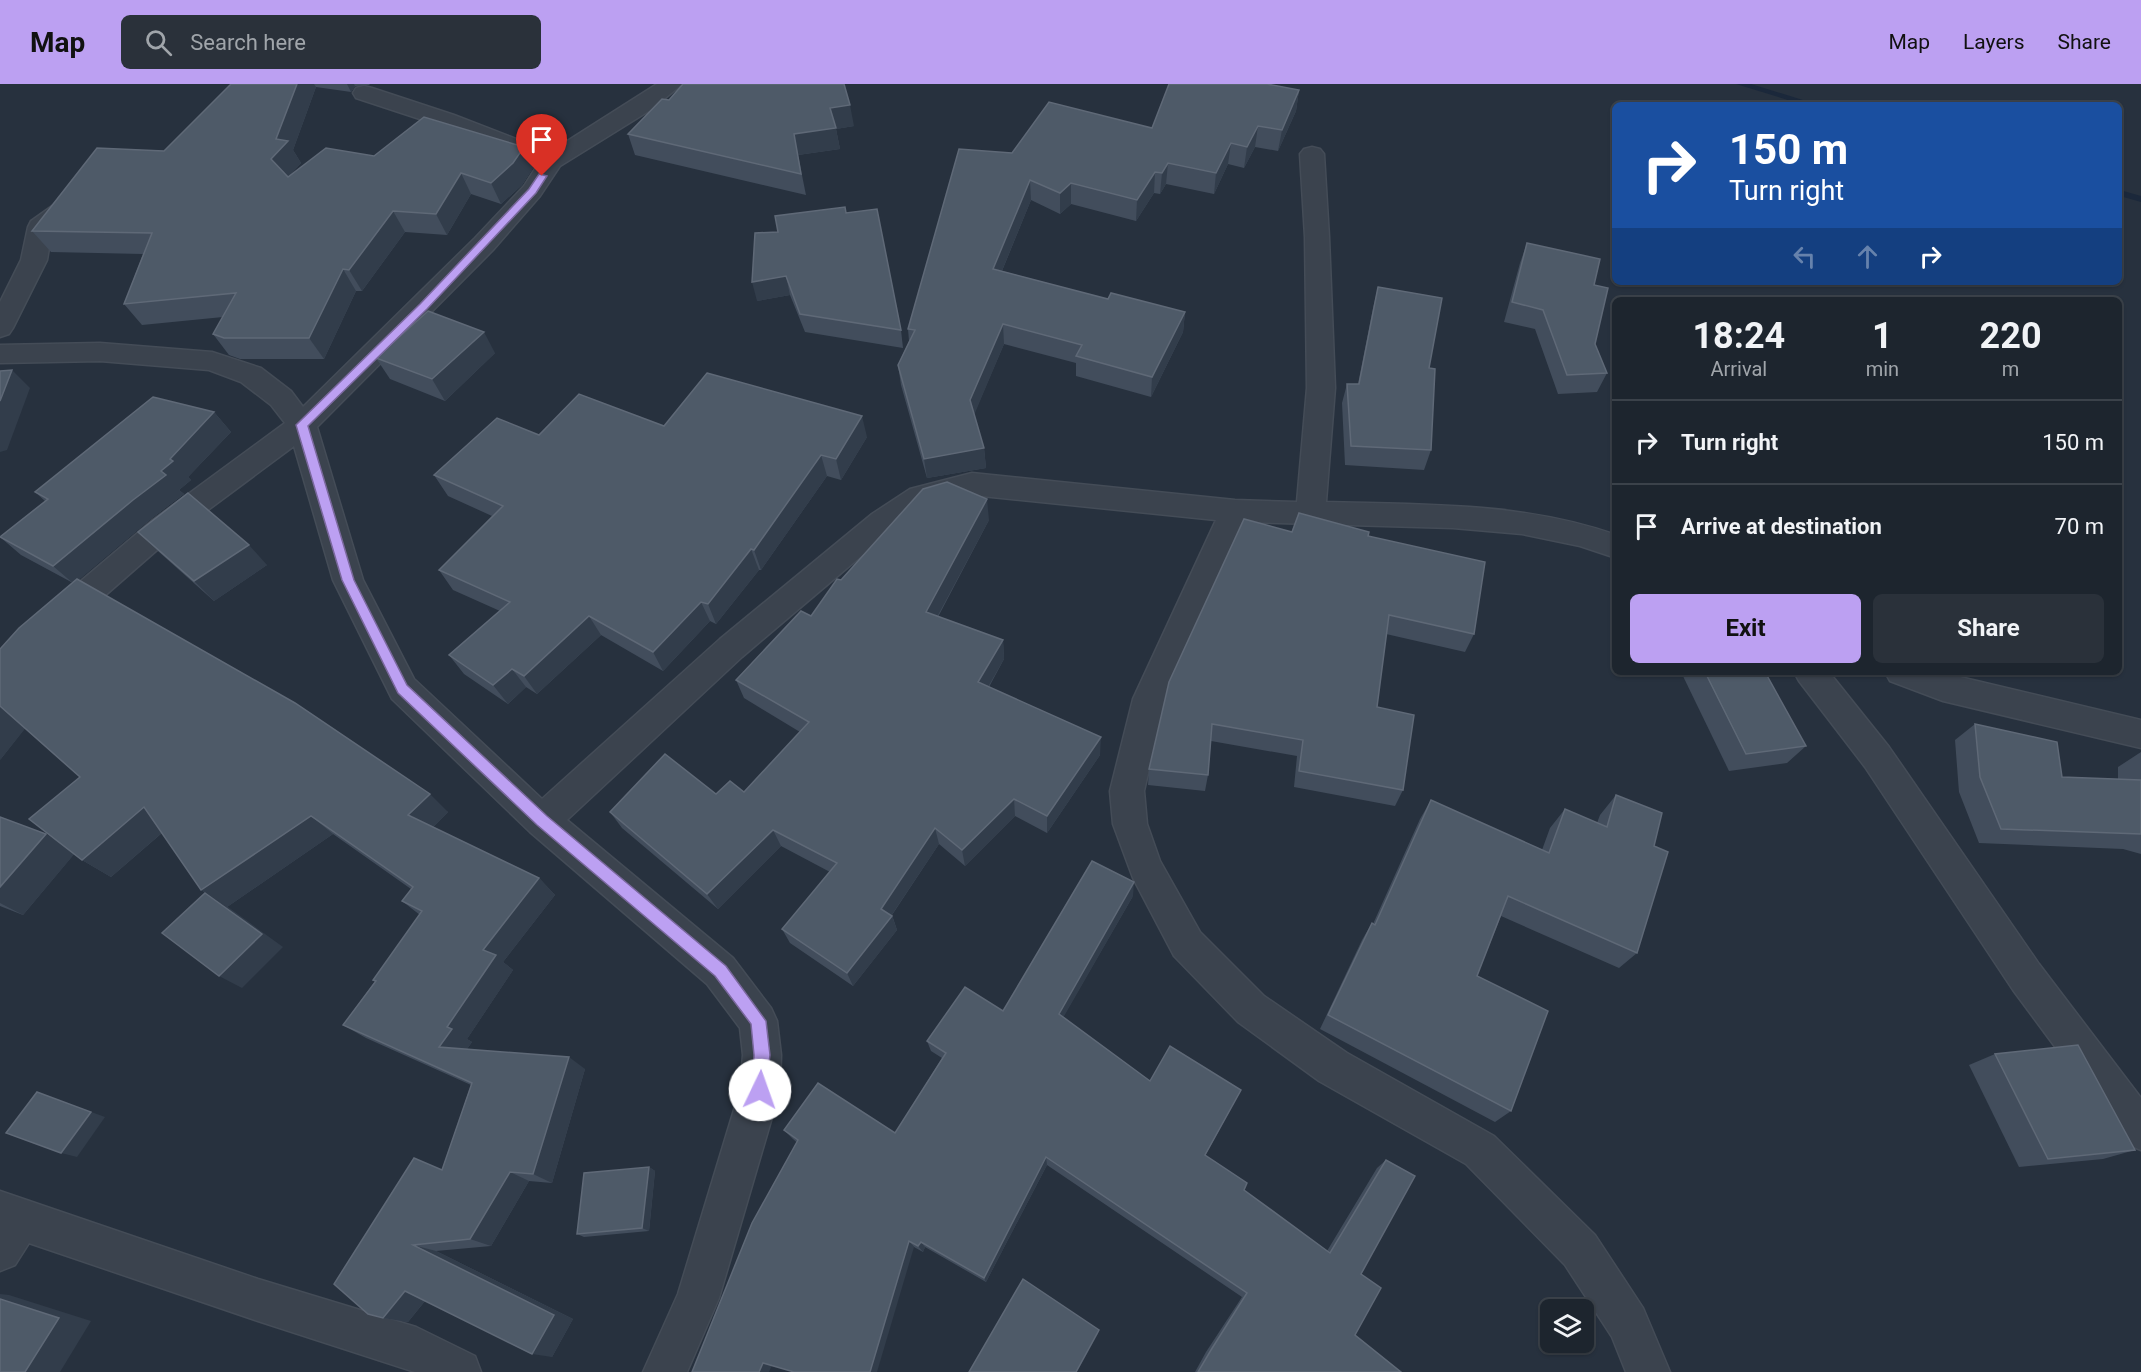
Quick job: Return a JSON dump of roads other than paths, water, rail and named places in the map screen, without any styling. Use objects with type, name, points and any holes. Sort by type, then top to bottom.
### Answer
[{"type":"street","points":[[0,677],[34,639],[163,528],[302,425],[484,244],[532,191],[552,160],[644,104],[671,84]]},
{"type":"street","points":[[364,93],[446,120],[552,160]]},
{"type":"street","points":[[1311,513],[1321,388],[1317,237],[1312,154]]},
{"type":"street","points":[[0,328],[34,260],[40,227],[64,209]]},
{"type":"street","points":[[0,354],[100,352],[212,360],[251,375],[281,398],[302,425],[348,580],[403,689],[542,821],[720,971],[758,1021],[762,1055],[760,1090],[698,1298],[665,1372]]},
{"type":"street","points":[[542,821],[731,648],[882,522],[920,497],[972,484],[1235,511],[1453,517],[1522,522],[1583,535],[1612,546]]},
{"type":"street","points":[[1235,511],[1149,699],[1127,791],[1130,824],[1145,867],[1187,944],[1251,1009],[1333,1067],[1480,1150],[1580,1250],[1628,1323],[1647,1372]]},
{"type":"street","points":[[1812,675],[1877,757],[2026,977],[2141,1130]]},
{"type":"street","points":[[1909,675],[1943,687],[2141,734]]},
{"type":"street","points":[[7,1227],[416,1349],[459,1372]]},
{"type":"waterway","points":[[1741,84],[1804,102]]},
{"type":"waterway","points":[[2122,194],[2141,199]]}]
